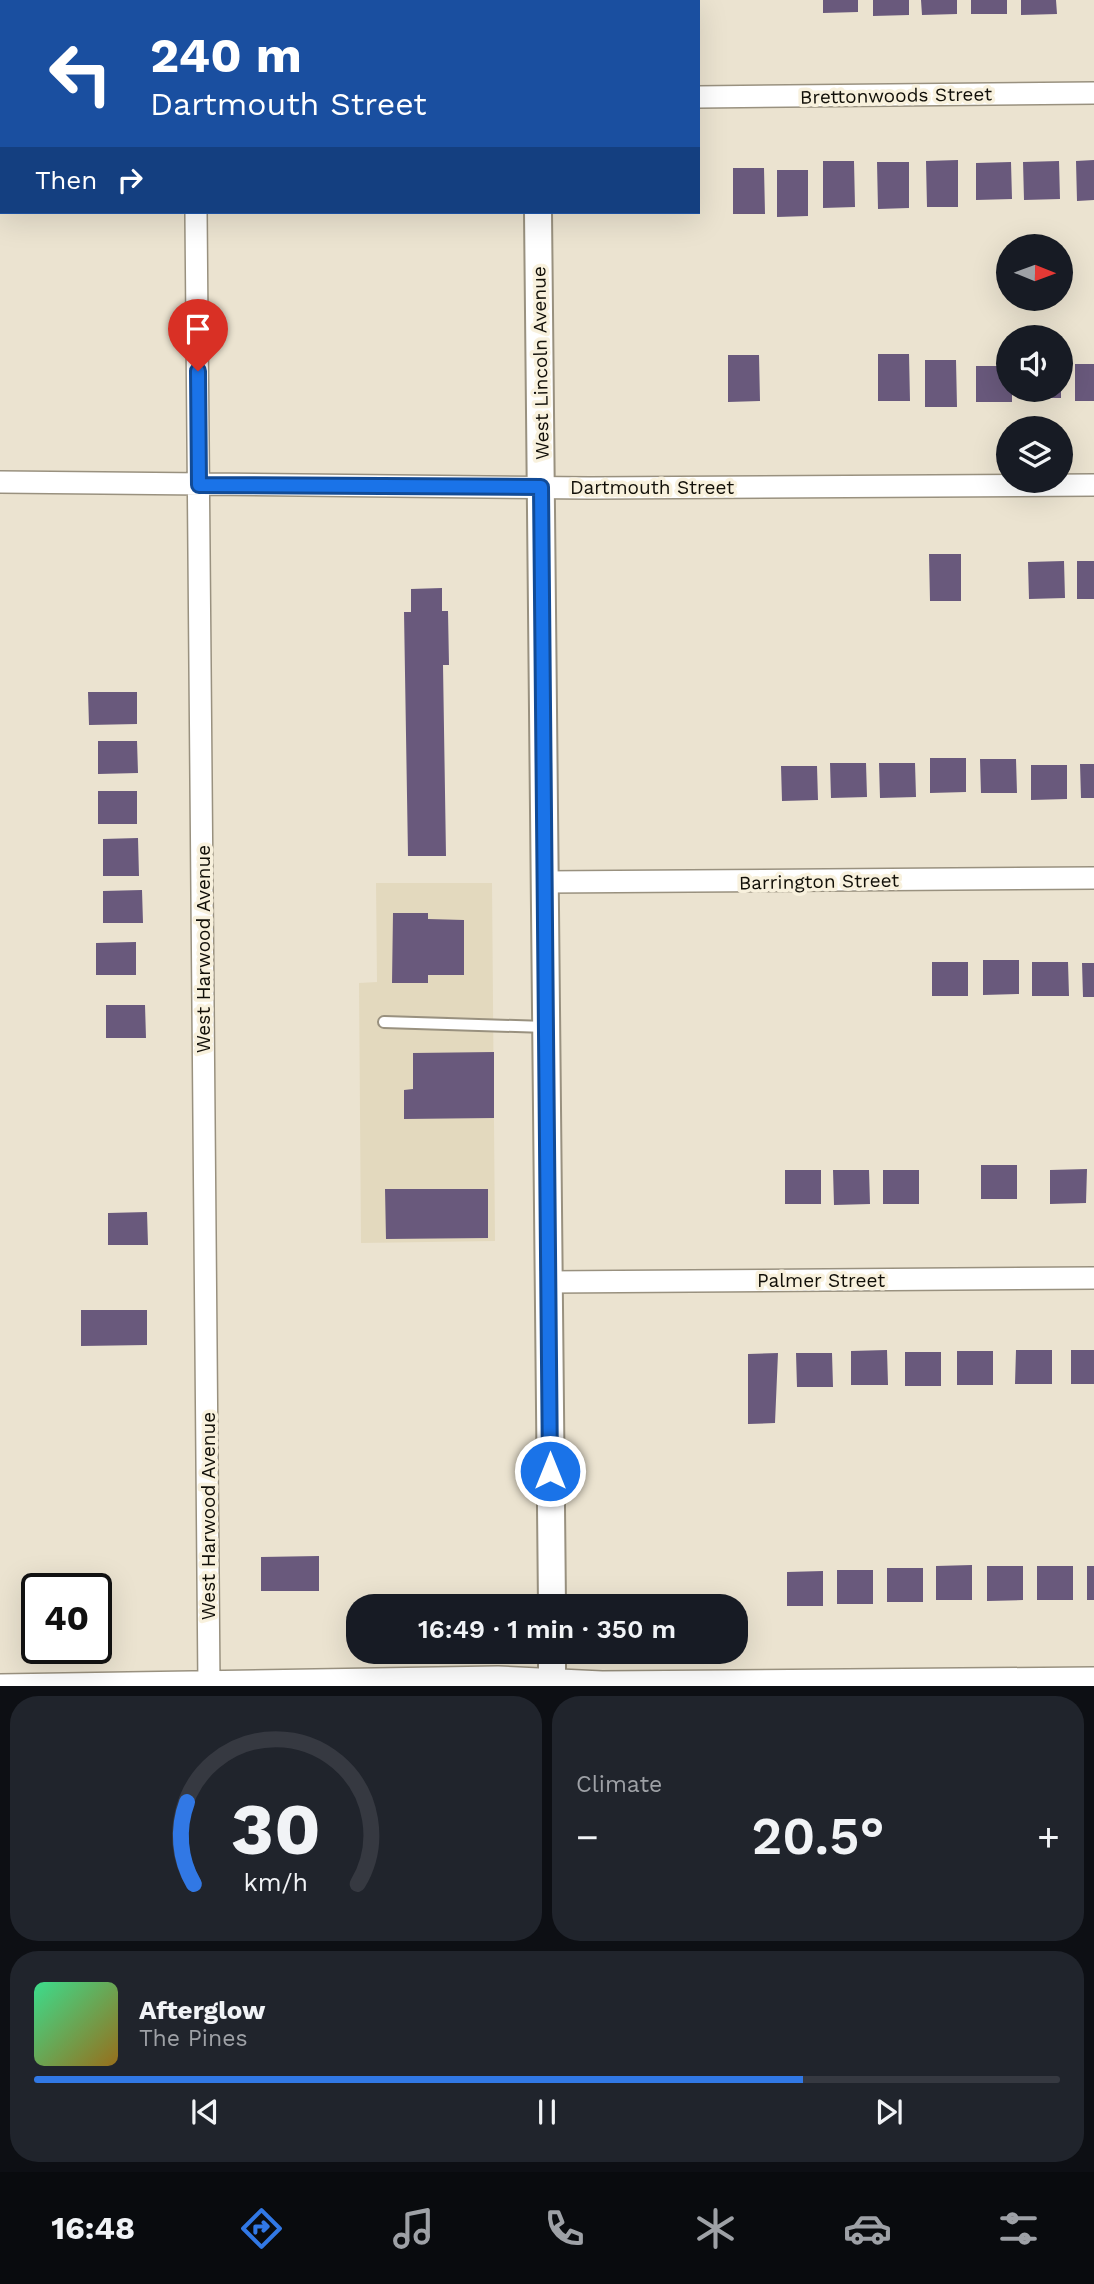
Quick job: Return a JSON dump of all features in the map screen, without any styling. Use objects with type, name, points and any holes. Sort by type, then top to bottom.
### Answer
[{"type":"street","name":"Brettonwoods Street","points":[[700,97],[1094,93]]},
{"type":"street","name":"West Harwood Avenue","points":[[197,214],[209,1684]]},
{"type":"street","name":"West Lincoln Avenue","points":[[538,214],[552,1594]]},
{"type":"street","name":"Dartmouth Street","points":[[0,482],[541,487],[1094,485]]},
{"type":"street","name":"Barrington Street","points":[[545,882],[1094,878]]},
{"type":"street","name":"Palmer Street","points":[[549,1282],[1094,1278]]},
{"type":"street","points":[[552,1664],[552,1682]]},
{"type":"street","points":[[0,1685],[209,1684],[498,1677],[552,1682],[1094,1678]]},
{"type":"lane","points":[[384,1023],[546,1027]]},
{"type":"shaded area","points":[[376,883],[492,883],[495,1241],[361,1243],[359,983],[377,982]]},
{"type":"building","points":[[823,0],[858,0],[858,12],[823,13]]},
{"type":"building","points":[[873,0],[909,0],[909,15],[873,16]]},
{"type":"building","points":[[921,0],[957,0],[957,14],[922,15]]},
{"type":"building","points":[[971,0],[1007,0],[1007,14],[971,14]]},
{"type":"building","points":[[1021,0],[1056,0],[1057,14],[1021,15]]},
{"type":"building","points":[[958,160],[958,207],[927,207],[926,161]]},
{"type":"building","points":[[1094,160],[1094,200],[1077,201],[1076,161]]},
{"type":"building","points":[[823,161],[854,161],[855,207],[823,208]]},
{"type":"building","points":[[1059,161],[1060,199],[1024,200],[1023,162]]},
{"type":"building","points":[[877,162],[909,162],[909,208],[878,209]]},
{"type":"building","points":[[1011,162],[1012,199],[976,200],[976,163]]},
{"type":"building","points":[[733,168],[764,168],[765,214],[733,214]]},
{"type":"building","points":[[777,170],[808,170],[808,216],[777,217]]},
{"type":"building","points":[[878,354],[909,354],[910,401],[878,401]]},
{"type":"building","points":[[728,355],[759,355],[760,401],[728,402]]},
{"type":"building","points":[[925,360],[956,360],[957,407],[925,407]]},
{"type":"building","points":[[1075,364],[1094,364],[1094,401],[1075,401]]},
{"type":"building","points":[[976,366],[996,366],[996,402],[976,402]]},
{"type":"building","points":[[929,554],[961,554],[961,601],[930,601]]},
{"type":"building","points":[[1064,561],[1065,598],[1029,599],[1028,562]]},
{"type":"building","points":[[1077,561],[1094,561],[1094,599],[1077,599]]},
{"type":"building","points":[[442,588],[442,611],[448,611],[449,665],[443,665],[446,856],[408,856],[404,612],[411,612],[411,589]]},
{"type":"building","points":[[88,692],[137,692],[137,724],[89,725]]},
{"type":"building","points":[[98,741],[137,741],[138,773],[98,774]]},
{"type":"building","points":[[930,758],[966,758],[966,792],[930,793]]},
{"type":"building","points":[[980,759],[1016,759],[1017,793],[981,793]]},
{"type":"building","points":[[830,763],[866,763],[867,797],[831,798]]},
{"type":"building","points":[[879,763],[915,763],[916,797],[880,798]]},
{"type":"building","points":[[1080,764],[1094,764],[1094,798],[1081,798]]},
{"type":"building","points":[[1031,765],[1067,765],[1067,799],[1031,800]]},
{"type":"building","points":[[781,766],[817,766],[818,800],[782,801]]},
{"type":"building","points":[[98,791],[137,791],[137,824],[98,824]]},
{"type":"building","points":[[138,838],[139,876],[103,876],[103,839]]},
{"type":"building","points":[[142,890],[143,923],[103,923],[103,891]]},
{"type":"building","points":[[393,913],[428,913],[428,919],[464,920],[464,975],[428,975],[428,983],[392,983]]},
{"type":"building","points":[[136,942],[136,975],[96,975],[96,943]]},
{"type":"building","points":[[983,960],[1019,960],[1019,994],[983,995]]},
{"type":"building","points":[[932,962],[968,962],[968,996],[932,996]]},
{"type":"building","points":[[1032,962],[1068,962],[1069,996],[1032,996]]},
{"type":"building","points":[[1082,963],[1094,963],[1094,997],[1083,997]]},
{"type":"building","points":[[106,1005],[145,1005],[146,1038],[106,1038]]},
{"type":"building","points":[[494,1052],[494,1118],[404,1119],[404,1090],[413,1089],[413,1053]]},
{"type":"building","points":[[981,1165],[1017,1165],[1017,1199],[981,1199]]},
{"type":"building","points":[[1087,1169],[1086,1203],[1050,1204],[1050,1170]]},
{"type":"building","points":[[785,1170],[821,1170],[821,1204],[785,1204]]},
{"type":"building","points":[[833,1170],[869,1170],[870,1204],[834,1205]]},
{"type":"building","points":[[883,1170],[919,1170],[919,1204],[883,1204]]},
{"type":"building","points":[[385,1189],[488,1189],[488,1238],[386,1239]]},
{"type":"building","points":[[147,1212],[148,1245],[108,1245],[108,1213]]},
{"type":"building","points":[[81,1310],[147,1310],[147,1345],[81,1346]]},
{"type":"building","points":[[887,1350],[888,1385],[851,1385],[851,1351]]},
{"type":"building","points":[[1016,1350],[1052,1350],[1052,1384],[1015,1384]]},
{"type":"building","points":[[1071,1350],[1094,1350],[1094,1384],[1071,1384]]},
{"type":"building","points":[[957,1351],[993,1351],[993,1385],[957,1385]]},
{"type":"building","points":[[905,1352],[941,1352],[941,1386],[905,1386]]},
{"type":"building","points":[[778,1353],[775,1423],[748,1424],[748,1354]]},
{"type":"building","points":[[796,1353],[832,1353],[833,1387],[797,1387]]},
{"type":"building","points":[[319,1556],[319,1591],[261,1591],[261,1557]]},
{"type":"building","points":[[972,1565],[972,1600],[936,1600],[936,1566]]},
{"type":"building","points":[[987,1566],[1023,1566],[1023,1600],[987,1601]]},
{"type":"building","points":[[1037,1566],[1073,1566],[1073,1600],[1037,1600]]},
{"type":"building","points":[[1087,1566],[1094,1566],[1094,1600],[1087,1600]]},
{"type":"building","points":[[887,1568],[923,1568],[923,1602],[887,1602]]},
{"type":"building","points":[[837,1570],[873,1570],[873,1604],[837,1604]]},
{"type":"building","points":[[823,1571],[823,1606],[787,1606],[787,1572]]},
{"type":"route","points":[[198,371],[199,485],[541,487],[550,1471]]}]
